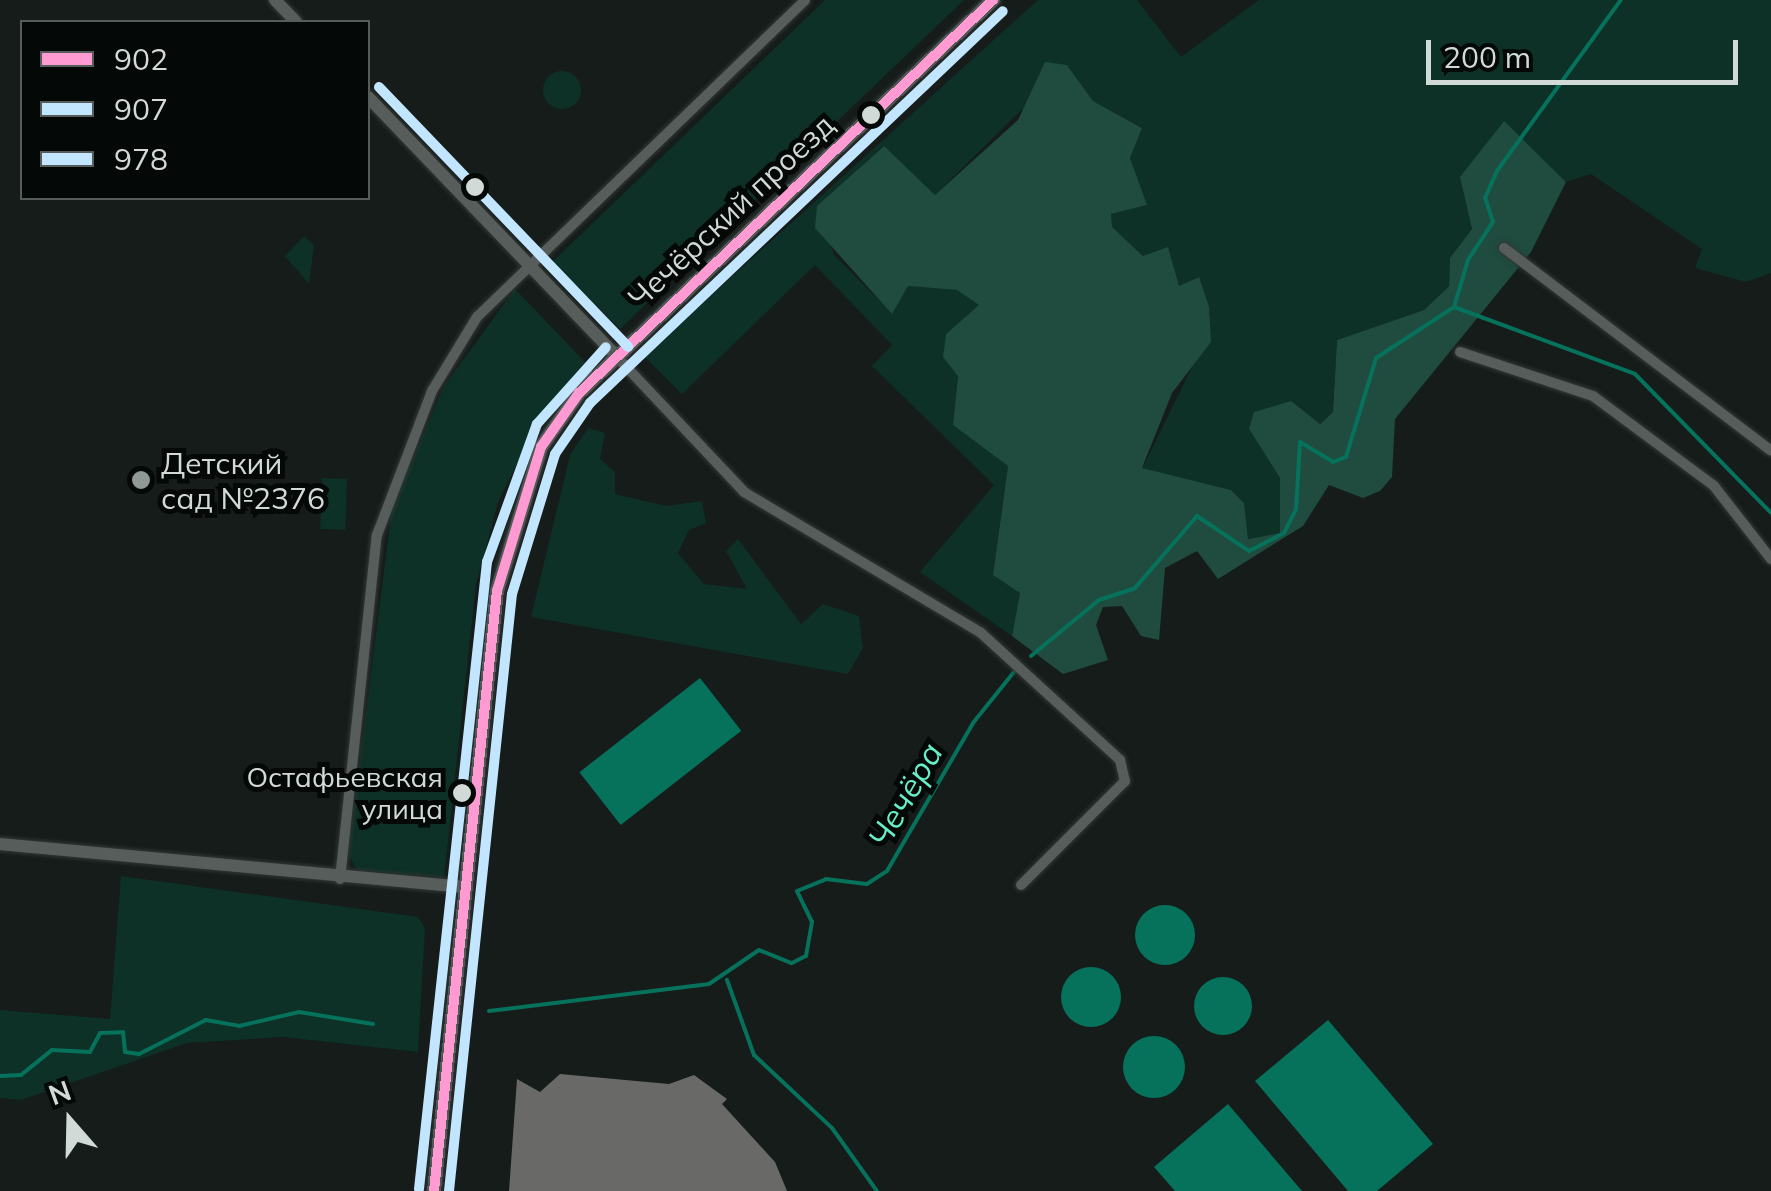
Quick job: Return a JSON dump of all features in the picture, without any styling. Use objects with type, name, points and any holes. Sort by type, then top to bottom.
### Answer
[{"type":"main road","name":"Чечёрский проезд","points":[[434,1191],[497,591],[517,511],[556,422],[617,356],[993,0]]},
{"type":"street","points":[[275,0],[294,20]]},
{"type":"street","points":[[340,880],[375,546],[393,476],[477,317],[805,0]]},
{"type":"street","points":[[370,99],[744,492],[980,632],[1069,708],[1120,760],[1125,781],[1020,885]]},
{"type":"street","points":[[1504,248],[1771,451]]},
{"type":"street","points":[[1460,352],[1592,396],[1714,486],[1771,559]]},
{"type":"street","points":[[0,844],[340,880],[464,887]]},
{"type":"shaded area","points":[[825,0],[964,0],[620,329],[552,262]]},
{"type":"shaded area","points":[[1038,0],[1137,0],[1181,57],[1259,0],[1771,0],[1771,273],[1746,282],[1695,268],[1702,249],[1591,174],[1566,182],[1503,122],[1461,177],[1472,229],[1450,258],[1449,285],[1424,310],[1337,340],[1333,412],[1319,424],[1249,429],[1280,478],[1280,533],[1247,539],[1244,503],[1231,490],[1142,469],[1197,357],[1198,277],[1179,287],[1111,227],[1111,214],[1146,205],[1130,158],[1141,127],[1093,101],[1067,65],[935,195],[883,146],[818,206],[834,255],[892,313],[908,286],[958,290],[980,305],[946,334],[958,376],[953,425],[1008,466],[993,575],[1020,593],[1012,636],[920,572],[994,485],[872,366],[892,345],[815,265],[682,394],[644,356]]},
{"type":"shaded area","points":[[1045,62],[1067,65],[1093,101],[1142,128],[1130,158],[1147,205],[1111,214],[1112,227],[1143,256],[1168,247],[1179,286],[1199,277],[1209,307],[1211,342],[1172,393],[1142,468],[1231,490],[1244,503],[1248,539],[1280,533],[1280,478],[1249,429],[1254,412],[1291,401],[1320,424],[1333,412],[1337,340],[1424,310],[1449,286],[1450,258],[1472,229],[1460,177],[1504,121],[1566,182],[1531,252],[1395,419],[1392,477],[1380,491],[1363,498],[1329,485],[1303,526],[1218,579],[1197,551],[1165,568],[1159,640],[1141,636],[1122,606],[1103,607],[1096,625],[1108,660],[1063,674],[1012,636],[1020,593],[993,575],[1008,466],[953,425],[958,376],[943,357],[946,334],[979,305],[957,290],[908,286],[892,314],[815,228],[817,206],[884,146],[935,195],[1018,120]]},
{"type":"shaded area","points":[[562,71],[575,77],[581,90],[575,103],[562,109],[549,103],[543,90],[549,77]]},
{"type":"shaded area","points":[[304,236],[314,245],[309,284],[285,256]]},
{"type":"shaded area","points":[[515,289],[585,362],[542,414],[498,502],[476,585],[444,877],[357,870],[348,854],[392,508],[444,386]]},
{"type":"shaded area","points":[[588,428],[605,433],[600,459],[615,472],[615,494],[666,506],[702,501],[706,523],[689,530],[678,553],[704,584],[747,589],[726,551],[738,539],[801,624],[823,604],[859,616],[863,648],[848,674],[531,617],[570,455]]},
{"type":"shaded area","points":[[322,478],[347,479],[345,530],[320,529]]},
{"type":"shaded area","points":[[700,678],[741,731],[621,825],[579,772]]},
{"type":"shaded area","points":[[121,876],[418,917],[425,928],[418,1052],[283,1037],[187,1043],[21,1100],[0,1098],[0,1010],[110,1019]]},
{"type":"shaded area","points":[[1165,905],[1186,914],[1195,935],[1186,956],[1165,965],[1144,956],[1135,935],[1144,914]]},
{"type":"shaded area","points":[[1091,967],[1112,976],[1121,997],[1112,1018],[1091,1027],[1070,1018],[1061,997],[1070,976]]},
{"type":"shaded area","points":[[1223,977],[1244,985],[1252,1006],[1244,1027],[1223,1035],[1202,1027],[1194,1006],[1202,985]]},
{"type":"shaded area","points":[[1328,1020],[1433,1144],[1377,1191],[1348,1191],[1255,1081]]},
{"type":"shaded area","points":[[1154,1036],[1176,1045],[1185,1067],[1176,1089],[1154,1098],[1132,1089],[1123,1067],[1132,1045]]},
{"type":"shaded area","points":[[1228,1104],[1302,1191],[1175,1191],[1154,1167]]},
{"type":"building","points":[[560,1074],[669,1084],[694,1075],[727,1099],[722,1104],[775,1162],[787,1191],[509,1191],[517,1079],[540,1092]]},
{"type":"waterway","name":"Чечёра","points":[[1031,656],[1099,600],[1135,588],[1197,516],[1249,551],[1284,533],[1296,509],[1300,442],[1333,462],[1346,457],[1376,358],[1454,307],[1468,260],[1493,222],[1485,198],[1497,171],[1621,0]]},
{"type":"waterway","points":[[1454,307],[1635,374],[1771,513]]},
{"type":"waterway","name":"Чечёра","points":[[489,1011],[709,984],[759,950],[792,963],[806,956],[812,922],[797,891],[826,879],[867,884],[887,871],[973,723],[1014,672]]},
{"type":"waterway","points":[[727,980],[754,1055],[832,1128],[877,1191]]},
{"type":"waterway","name":"Чечёра","points":[[0,1076],[21,1075],[52,1050],[90,1052],[100,1033],[123,1032],[125,1052],[139,1054],[206,1020],[239,1026],[299,1012],[373,1024]]},
{"type":"transit line","name":"902","points":[[434,1191],[497,591],[541,447],[579,393],[993,0]]},
{"type":"transit line","name":"907","points":[[449,1191],[512,594],[555,454],[590,403],[1003,11]]},
{"type":"transit line","name":"978","points":[[379,87],[628,347]]},
{"type":"transit line","name":"978","points":[[419,1189],[487,562],[537,424],[606,347]]},
{"type":"place","name":"Детский сад №2376","points":[[141,480]]},
{"type":"place","name":"Остафьевская улица","points":[[462,793]]}]
